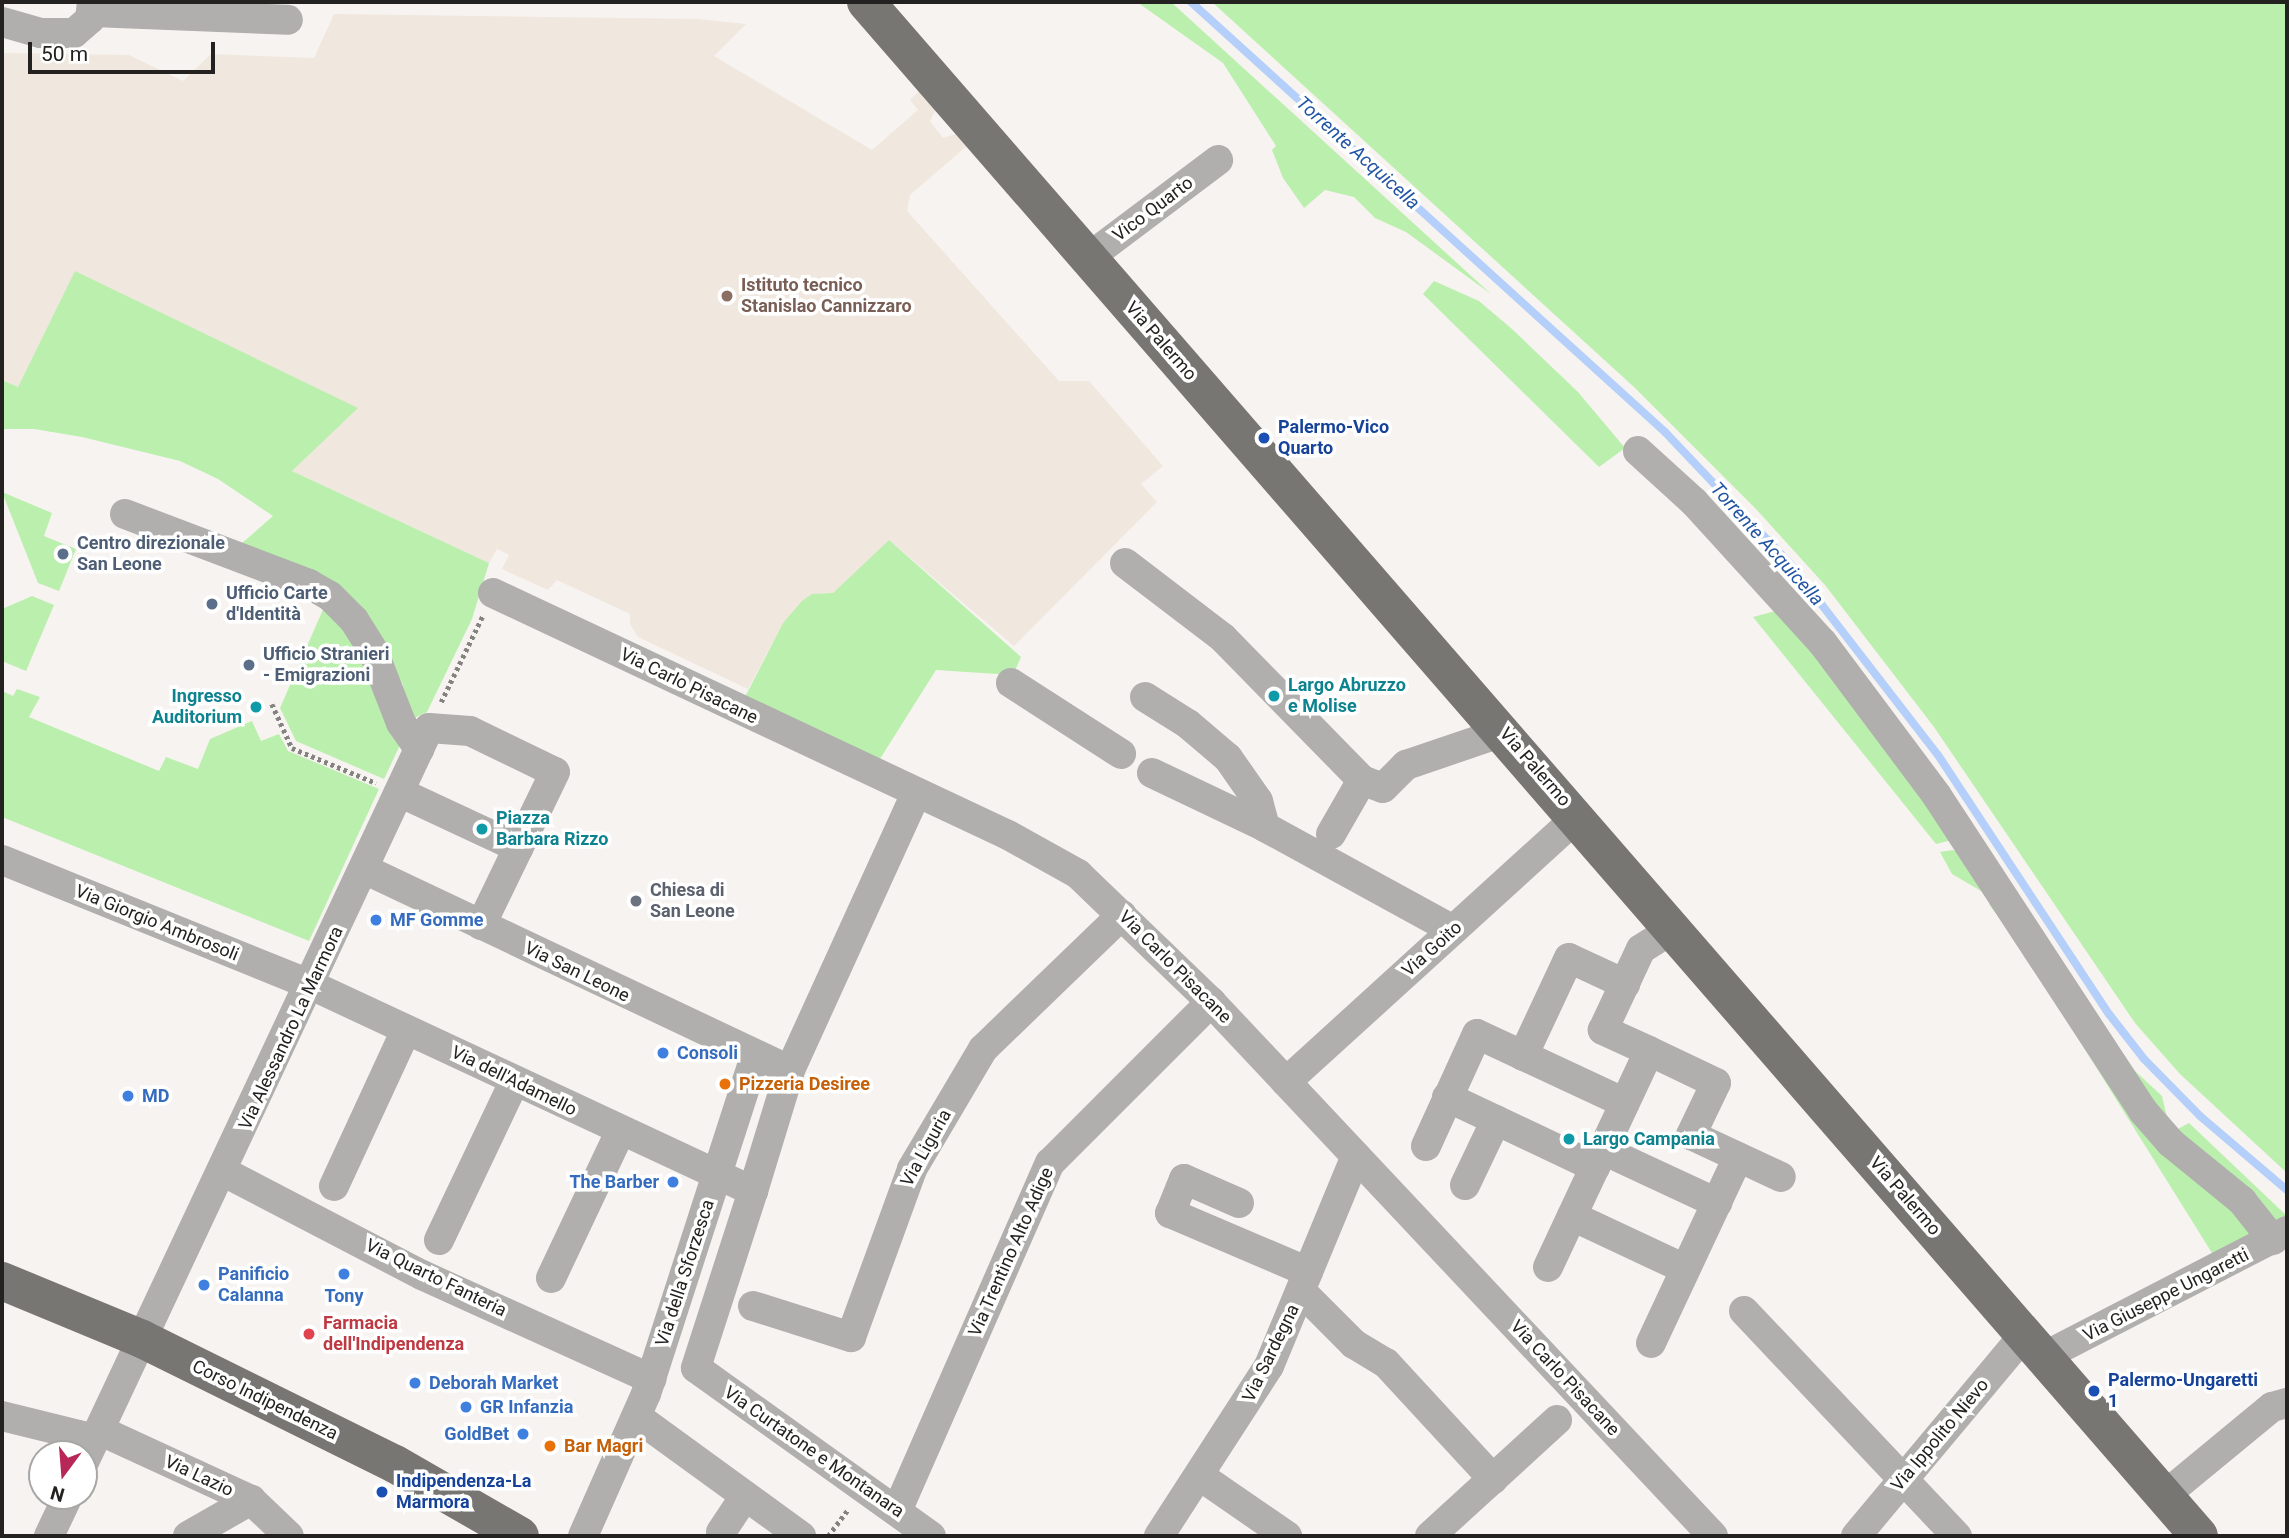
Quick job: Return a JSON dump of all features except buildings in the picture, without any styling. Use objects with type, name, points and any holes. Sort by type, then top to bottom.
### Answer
[{"type":"main road","name":"Via Palermo","points":[[866,2],[1578,816],[2199,1536]]},
{"type":"main road","name":"Corso Indipendenza","points":[[2,1281],[142,1339],[395,1464],[520,1536]]},
{"type":"street","points":[[2,22],[40,33],[74,33],[92,7],[288,20]]},
{"type":"street","name":"Vico Quarto","points":[[1088,258],[1218,160]]},
{"type":"street","points":[[1638,451],[1694,502],[1822,642],[1937,796],[2143,1111],[2171,1143],[2280,1236]]},
{"type":"street","points":[[125,514],[330,596],[354,620],[373,651],[401,723],[424,738],[470,732],[555,772],[481,925]]},
{"type":"street","points":[[1125,562],[1223,638],[1362,780],[1383,788],[1406,765],[1503,732]]},
{"type":"street","name":"Via Carlo Pisacane","points":[[493,593],[1008,835],[1078,874],[1211,1002],[1713,1536]]},
{"type":"street","points":[[1011,683],[1121,754]]},
{"type":"street","points":[[1145,697],[1188,724],[1228,758],[1258,800],[1265,827]]},
{"type":"street","name":"Via Alessandro La Marmora","points":[[93,1440],[224,1172],[424,738]]},
{"type":"street","points":[[1152,773],[1265,827],[1453,930]]},
{"type":"street","points":[[1331,834],[1362,780]]},
{"type":"street","points":[[400,792],[519,848]]},
{"type":"street","points":[[753,1191],[790,1070],[916,794]]},
{"type":"street","name":"Via Goito","points":[[1286,1082],[1578,816]]},
{"type":"street","name":"Via Giorgio Ambrosoli","points":[[2,860],[311,985]]},
{"type":"street","name":"Via San Leone","points":[[364,869],[755,1056],[790,1070]]},
{"type":"street","name":"Via Liguria","points":[[753,1306],[851,1337],[912,1168],[983,1049],[1122,915]]},
{"type":"street","points":[[1674,928],[1642,949],[1603,1030],[1716,1083],[1691,1135],[1781,1177]]},
{"type":"street","points":[[1523,1056],[1569,958],[1625,984]]},
{"type":"street","name":"Via dell'Adamello","points":[[311,985],[716,1177]]},
{"type":"street","name":"Via Trentino Alto Adige","points":[[897,1510],[1050,1163],[1211,1002]]},
{"type":"street","points":[[334,1186],[406,1030]]},
{"type":"street","points":[[1426,1146],[1477,1034],[1625,1103]]},
{"type":"street","points":[[1548,1267],[1649,1051]]},
{"type":"street","points":[[716,1177],[755,1056]]},
{"type":"street","points":[[439,1240],[514,1082]]},
{"type":"street","points":[[1447,1097],[1496,1120],[1717,1203]]},
{"type":"street","points":[[1465,1185],[1496,1120]]},
{"type":"street","points":[[551,1278],[620,1132]]},
{"type":"street","name":"Via Sardegna","points":[[1159,1536],[1255,1393],[1356,1156]]},
{"type":"street","points":[[1651,1343],[1738,1157]]},
{"type":"street","name":"Via Quarto Fanteria","points":[[224,1172],[422,1275],[651,1379]]},
{"type":"street","name":"Via della Sforzesca","points":[[583,1536],[638,1417],[716,1177],[753,1191]]},
{"type":"street","points":[[1239,1203],[1184,1179],[1170,1213],[1304,1282],[1354,1344],[1386,1363],[1493,1479]]},
{"type":"street","name":"Via Curtatone e Montanara","points":[[753,1191],[696,1368],[932,1536]]},
{"type":"street","points":[[1572,1216],[1685,1269]]},
{"type":"street","name":"Via Giuseppe Ungaretti","points":[[2034,1346],[2280,1236]]},
{"type":"street","points":[[1744,1311],[1957,1536]]},
{"type":"street","name":"Via Ippolito Nievo","points":[[1856,1536],[1903,1479],[2034,1346]]},
{"type":"street","points":[[2164,1496],[2282,1412]]},
{"type":"street","name":"Via Lazio","points":[[2,1416],[82,1440]]},
{"type":"street","points":[[638,1417],[801,1536]]},
{"type":"street","points":[[1430,1536],[1557,1420]]},
{"type":"street","name":"Via Lazio","points":[[98,1445],[251,1500],[289,1536]]},
{"type":"street","points":[[1199,1476],[1287,1536]]},
{"type":"street","points":[[721,1532],[746,1496]]},
{"type":"street","points":[[188,1536],[251,1500]]},
{"type":"street","points":[[49,1536],[61,1510]]},
{"type":"path","points":[[424,738],[493,593]]},
{"type":"path","points":[[272,704],[292,748],[400,792]]},
{"type":"path","points":[[828,1536],[863,1488]]},
{"type":"shaded area","name":"Istituto tecnico Stanislao Cannizzaro","points":[[334,14],[698,19],[746,24],[714,56],[872,150],[918,110],[910,100],[921,89],[937,107],[930,121],[943,138],[959,133],[969,144],[910,195],[907,211],[1059,381],[1089,381],[1163,466],[1141,484],[1157,502],[1014,646],[889,540],[833,593],[812,594],[783,623],[748,689],[638,637],[630,624],[630,614],[557,580],[548,590],[502,569],[509,555],[497,549],[489,563],[292,471],[357,408],[75,272],[18,387],[2,380],[2,53],[129,55],[183,81],[211,54],[314,58]]},
{"type":"green space","points":[[1137,2],[1171,2],[1491,294],[1406,232],[1375,218],[1354,197],[1325,190],[1304,208],[1283,178],[1272,150],[1276,146],[1223,63]]},
{"type":"green space","points":[[1212,2],[2287,2],[2287,1173],[2180,1074],[2135,1023],[1934,727],[1825,585],[1756,509],[1634,387]]},
{"type":"green space","points":[[75,271],[358,408],[292,471],[489,563],[472,619],[427,712],[412,719],[406,710],[403,685],[387,654],[241,544],[273,516],[218,479],[180,461],[82,437],[34,429],[2,429],[2,380],[18,387]]},
{"type":"green space","points":[[1434,281],[1479,301],[1512,329],[1578,392],[1625,448],[1599,467],[1423,294]]},
{"type":"green space","points":[[2,492],[52,513],[44,536],[76,549],[59,591],[38,583]]},
{"type":"green space","points":[[889,540],[1021,657],[1013,675],[936,670],[878,762],[745,697],[783,623],[802,601],[812,594],[833,593]]},
{"type":"green space","points":[[32,596],[54,605],[26,671],[2,661],[2,609]]},
{"type":"green space","points":[[325,605],[360,642],[401,743],[384,779],[296,741],[280,708]]},
{"type":"green space","points":[[1783,609],[1956,839],[1936,844],[1753,617]]},
{"type":"green space","points":[[17,689],[40,697],[29,717],[159,771],[166,757],[198,769],[210,739],[252,721],[261,741],[279,734],[288,751],[379,789],[309,941],[2,817],[2,691],[13,696]]},
{"type":"green space","points":[[1953,850],[1971,860],[1980,872],[1999,901],[2003,923],[1989,904],[1993,898],[1952,874],[1940,852]]},
{"type":"green space","points":[[2056,1003],[2254,1230],[2217,1261]]},
{"type":"green space","points":[[2088,1007],[2135,1071],[2162,1096],[2168,1122],[2178,1129],[2189,1123],[2287,1216],[2274,1221],[2163,1126]]},
{"type":"waterway","name":"Torrente Acquicella","points":[[1191,2],[1665,432],[1791,565],[1938,755],[2109,1014],[2144,1059],[2200,1116],[2287,1190]]},
{"type":"place","name":"Istituto tecnico Stanislao Cannizzaro","points":[[727,296]]},
{"type":"place","name":"Palermo-Vico Quarto","points":[[1264,438]]},
{"type":"place","name":"Centro direzionale San Leone","points":[[63,554]]},
{"type":"place","name":"Ufficio Carte d'Identità","points":[[212,604]]},
{"type":"place","name":"Ufficio Stranieri - Emigrazioni","points":[[249,665]]},
{"type":"place","name":"Largo Abruzzo e Molise","points":[[1274,696]]},
{"type":"place","name":"Ingresso Auditorium","points":[[256,707]]},
{"type":"place","name":"Piazza Barbara Rizzo","points":[[482,829]]},
{"type":"place","name":"Chiesa di San Leone","points":[[636,901]]},
{"type":"place","name":"MF Gomme","points":[[376,920]]},
{"type":"place","name":"Consoli","points":[[663,1053]]},
{"type":"place","name":"Pizzeria Desiree","points":[[725,1084]]},
{"type":"place","name":"MD","points":[[128,1096]]},
{"type":"place","name":"Largo Campania","points":[[1569,1139]]},
{"type":"place","name":"The Barber","points":[[673,1182]]},
{"type":"place","name":"Tony","points":[[344,1274]]},
{"type":"place","name":"Panificio Calanna","points":[[204,1285]]},
{"type":"place","name":"Farmacia dell'Indipendenza","points":[[309,1334]]},
{"type":"place","name":"Deborah Market","points":[[415,1383]]},
{"type":"place","name":"Palermo-Ungaretti 1","points":[[2094,1391]]},
{"type":"place","name":"GR Infanzia","points":[[466,1407]]},
{"type":"place","name":"GoldBet","points":[[523,1434]]},
{"type":"place","name":"Bar Magri","points":[[550,1446]]},
{"type":"place","name":"Indipendenza-La Marmora","points":[[382,1492]]}]
